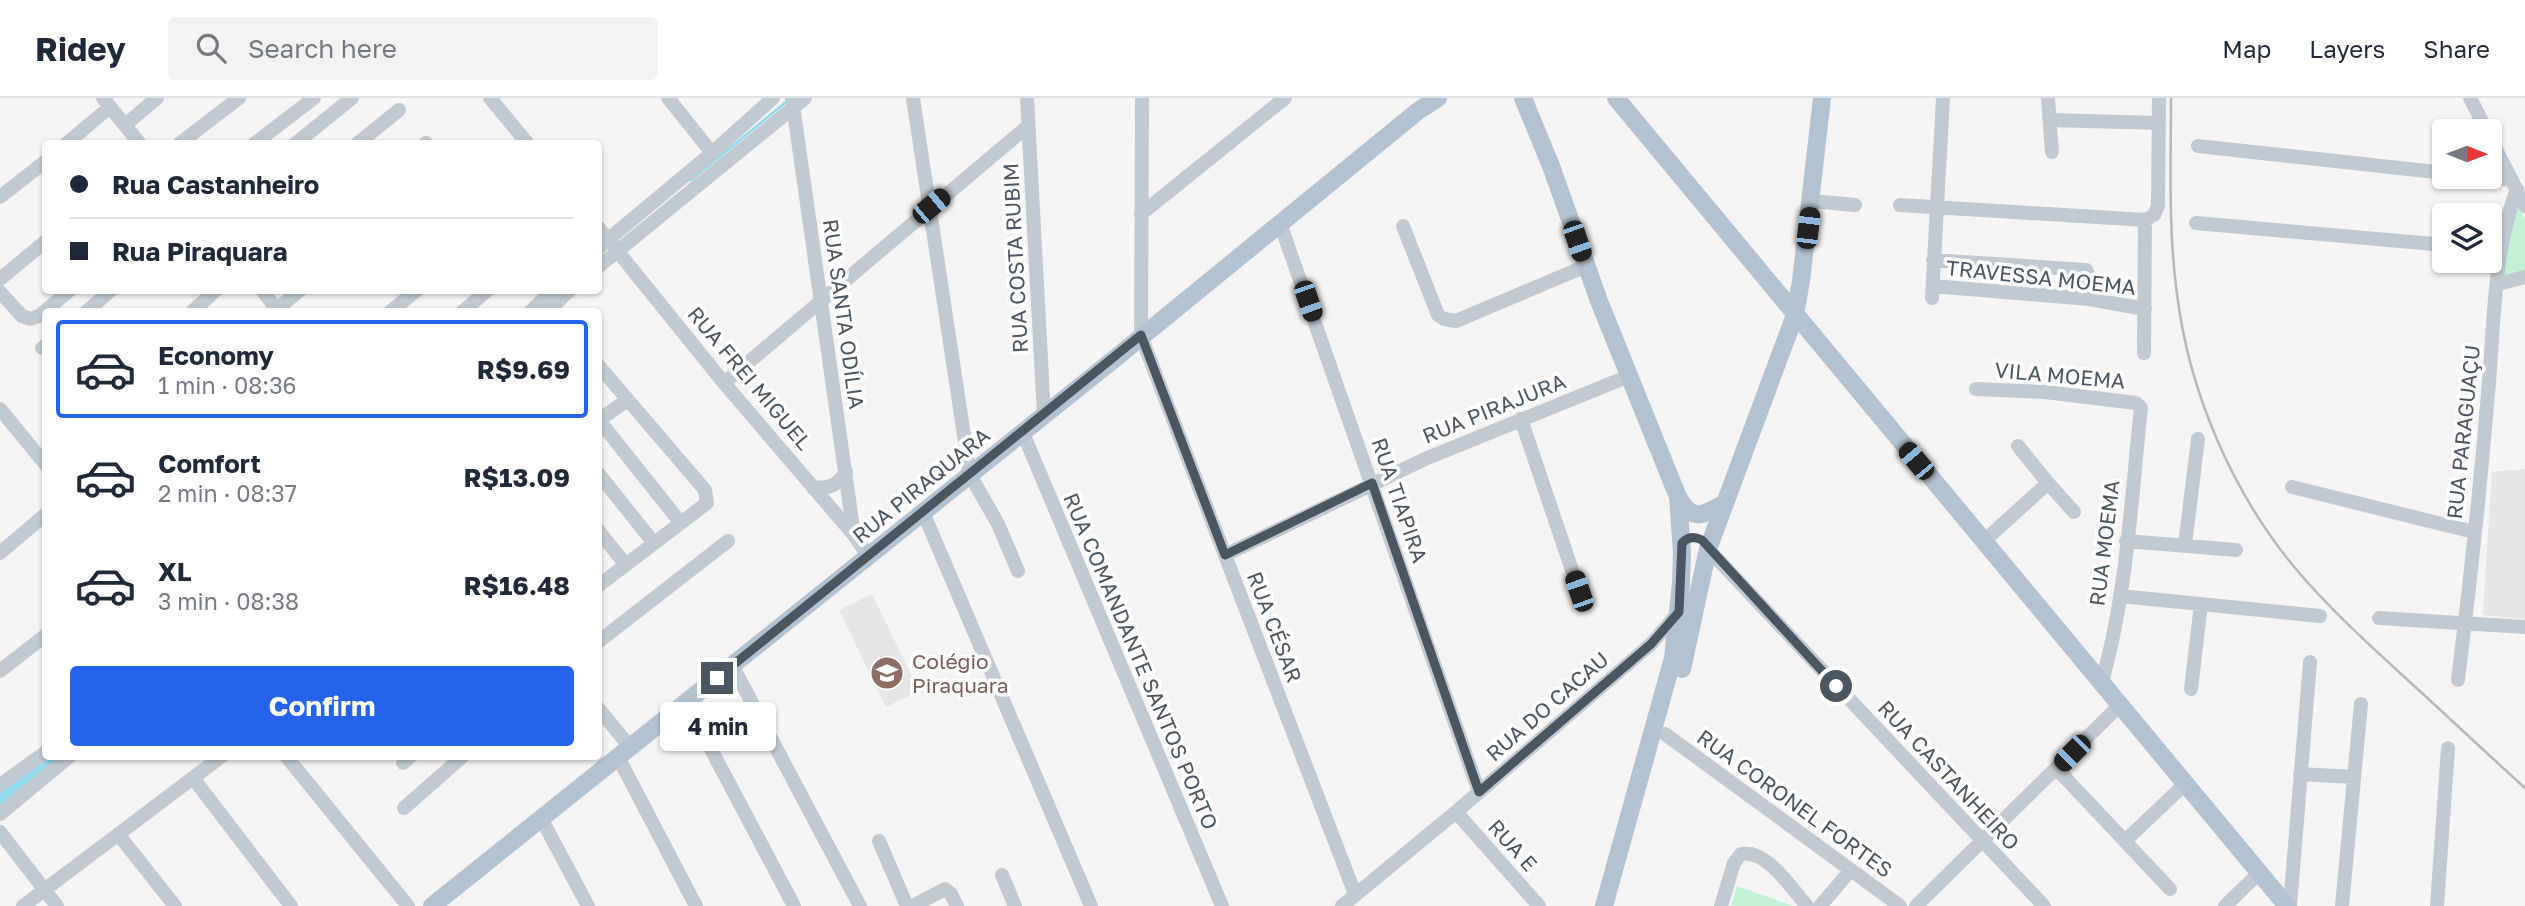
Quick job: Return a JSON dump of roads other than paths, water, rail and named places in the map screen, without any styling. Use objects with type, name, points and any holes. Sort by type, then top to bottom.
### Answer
[{"type":"main road","name":"RUA PIRAQUARA","points":[[432,906],[1436,98]]},
{"type":"main road","points":[[1616,98],[2119,706],[2289,906]]},
{"type":"main road","points":[[1522,99],[1551,166],[1586,266],[1678,497],[1684,507],[1695,515],[1706,514],[1723,504]]},
{"type":"main road","points":[[1609,902],[1665,734],[1708,549],[1795,315],[1822,104]]},
{"type":"main road","points":[[1773,289],[1789,290],[1801,281]]},
{"type":"main road","points":[[1609,902],[1673,658],[1679,612],[1682,543],[1678,497]]},
{"type":"main road","points":[[1682,543],[1686,539],[1697,538],[1702,540],[1708,549]]},
{"type":"street","points":[[125,125],[157,98]]},
{"type":"street","points":[[185,140],[239,98]]},
{"type":"street","points":[[259,140],[314,98]]},
{"type":"street","points":[[300,140],[352,98]]},
{"type":"street","points":[[668,98],[712,153]]},
{"type":"street","points":[[610,245],[773,98]]},
{"type":"street","points":[[913,98],[970,475],[998,524],[1018,571]]},
{"type":"street","name":"RUA COSTA RUBIM","points":[[1027,98],[1044,415]]},
{"type":"street","points":[[1141,335],[1142,98]]},
{"type":"street","points":[[1141,214],[1285,98]]},
{"type":"street","points":[[1943,98],[1933,260],[2086,270],[2089,276],[2090,299]]},
{"type":"street","points":[[2048,98],[2052,152]]},
{"type":"street","points":[[1900,205],[2145,220],[2154,215],[2158,206],[2159,98]]},
{"type":"street","points":[[2470,98],[2481,119]]},
{"type":"street","points":[[494,100],[525,140]]},
{"type":"street","points":[[70,140],[107,102],[137,140]]},
{"type":"street","points":[[610,245],[796,102]]},
{"type":"street","name":"RUA SANTA ODÍLIA","points":[[796,102],[820,301],[854,535]]},
{"type":"street","points":[[362,140],[399,110]]},
{"type":"street","points":[[2050,120],[2159,123]]},
{"type":"street","points":[[724,383],[1028,126]]},
{"type":"street","points":[[2198,146],[2432,172]]},
{"type":"street","points":[[2502,162],[2525,206]]},
{"type":"street","points":[[0,197],[42,163]]},
{"type":"street","points":[[2502,182],[2514,185]]},
{"type":"street","name":"RUA PARAGUAÇU","points":[[2502,232],[2514,185]]},
{"type":"street","points":[[1811,201],[1855,205]]},
{"type":"street","points":[[2144,353],[2145,220]]},
{"type":"street","name":"RUA TIAPIRA","points":[[1280,223],[1479,792]]},
{"type":"street","points":[[2196,223],[2432,243]]},
{"type":"street","points":[[1403,226],[1438,315],[1450,321],[1457,321],[1586,266]]},
{"type":"street","points":[[0,279],[42,244]]},
{"type":"street","name":"RUA FREI MIGUEL","points":[[610,245],[854,535],[868,556]]},
{"type":"street","name":"TRAVESSA MOEMA","points":[[1933,260],[1932,292],[2090,299],[2145,309]]},
{"type":"street","name":"RUA PARAGUAÇU","points":[[2458,680],[2483,457],[2497,273]]},
{"type":"street","points":[[2498,284],[2525,277]]},
{"type":"street","points":[[0,292],[22,316],[31,319],[42,313]]},
{"type":"street","points":[[49,308],[65,294]]},
{"type":"street","points":[[91,308],[106,294]]},
{"type":"street","points":[[196,308],[212,294]]},
{"type":"street","points":[[265,294],[276,308]]},
{"type":"street","points":[[280,308],[296,294]]},
{"type":"street","points":[[395,308],[412,294]]},
{"type":"street","points":[[467,308],[483,294]]},
{"type":"street","points":[[534,308],[549,294]]},
{"type":"street","points":[[551,308],[566,294]]},
{"type":"street","name":"RUA CÉSAR","points":[[1141,335],[1355,894]]},
{"type":"street","points":[[602,370],[705,490],[708,499],[602,583]]},
{"type":"street","name":"RUA PIRAJURA","points":[[1225,555],[1372,483],[1629,376]]},
{"type":"street","name":"VILA MOEMA","points":[[1976,389],[2078,395],[2136,402],[2139,405]]},
{"type":"street","points":[[602,418],[628,400]]},
{"type":"street","name":"RUA MOEMA","points":[[2101,684],[2109,657],[2120,596],[2139,405]]},
{"type":"street","points":[[0,409],[42,460]]},
{"type":"street","points":[[1521,419],[1579,591]]},
{"type":"street","points":[[602,424],[680,522]]},
{"type":"street","name":"RUA COMANDANTE SANTOS PORTO","points":[[1023,433],[1222,906]]},
{"type":"street","points":[[2185,545],[2198,439]]},
{"type":"street","points":[[2018,446],[2074,512]]},
{"type":"street","points":[[813,488],[833,486],[846,472]]},
{"type":"street","points":[[602,478],[653,542]]},
{"type":"street","points":[[1983,542],[2048,483]]},
{"type":"street","points":[[2292,487],[2474,531]]},
{"type":"street","points":[[923,512],[1091,906]]},
{"type":"street","points":[[1,551],[42,517]]},
{"type":"street","points":[[602,535],[625,564]]},
{"type":"street","points":[[602,639],[728,541]]},
{"type":"street","points":[[2126,541],[2236,550]]},
{"type":"street","name":"RUA CASTANHEIRO","points":[[1708,549],[2044,906]]},
{"type":"street","points":[[2120,596],[2320,616]]},
{"type":"street","points":[[2191,689],[2201,604]]},
{"type":"street","name":"RUA DO CACAU","points":[[1342,906],[1651,644],[1679,612]]},
{"type":"street","points":[[2379,618],[2525,627]]},
{"type":"street","points":[[0,671],[42,638]]},
{"type":"street","points":[[1651,644],[1662,646],[1673,658]]},
{"type":"street","points":[[2289,906],[2310,662]]},
{"type":"street","points":[[732,665],[860,906]]},
{"type":"street","points":[[686,702],[793,906]]},
{"type":"street","points":[[2342,906],[2361,704]]},
{"type":"street","points":[[1916,906],[2119,706]]},
{"type":"street","points":[[602,715],[624,752],[696,906]]},
{"type":"street","name":"RUA CORONEL FORTES","points":[[1665,734],[1900,906]]},
{"type":"street","points":[[2437,906],[2448,748]]},
{"type":"street","points":[[0,785],[42,755]]},
{"type":"street","points":[[0,814],[65,760]]},
{"type":"street","points":[[23,906],[217,760]]},
{"type":"street","points":[[289,760],[408,906]]},
{"type":"street","points":[[404,808],[458,760]]},
{"type":"street","points":[[2056,768],[2170,889]]},
{"type":"street","points":[[2300,774],[2354,777]]},
{"type":"street","points":[[193,778],[291,906]]},
{"type":"street","points":[[2125,841],[2185,783]]},
{"type":"street","name":"RUA E","points":[[1456,812],[1539,906]]},
{"type":"street","points":[[541,818],[588,906]]},
{"type":"street","points":[[0,832],[57,906]]},
{"type":"street","points":[[118,834],[175,906]]},
{"type":"street","points":[[879,841],[907,906]]},
{"type":"street","points":[[1721,906],[1734,863],[1745,853],[1758,855],[1767,862],[1807,906]]},
{"type":"street","points":[[1820,906],[1851,870]]},
{"type":"street","points":[[2225,906],[2259,873]]},
{"type":"street","points":[[1002,875],[1015,906]]},
{"type":"street","points":[[914,906],[945,890],[951,894],[957,906]]},
{"type":"street","points":[[1593,906],[1609,902]]},
{"type":"waterway","points":[[691,180],[786,102]]},
{"type":"waterway","points":[[0,800],[49,760]]},
{"type":"railway","points":[[2171,98],[2172,245],[2183,331],[2203,404],[2233,474],[2272,538],[2320,596],[2525,788]]},
{"type":"place","name":"Colégio Piraquara","points":[[887,673]]}]
